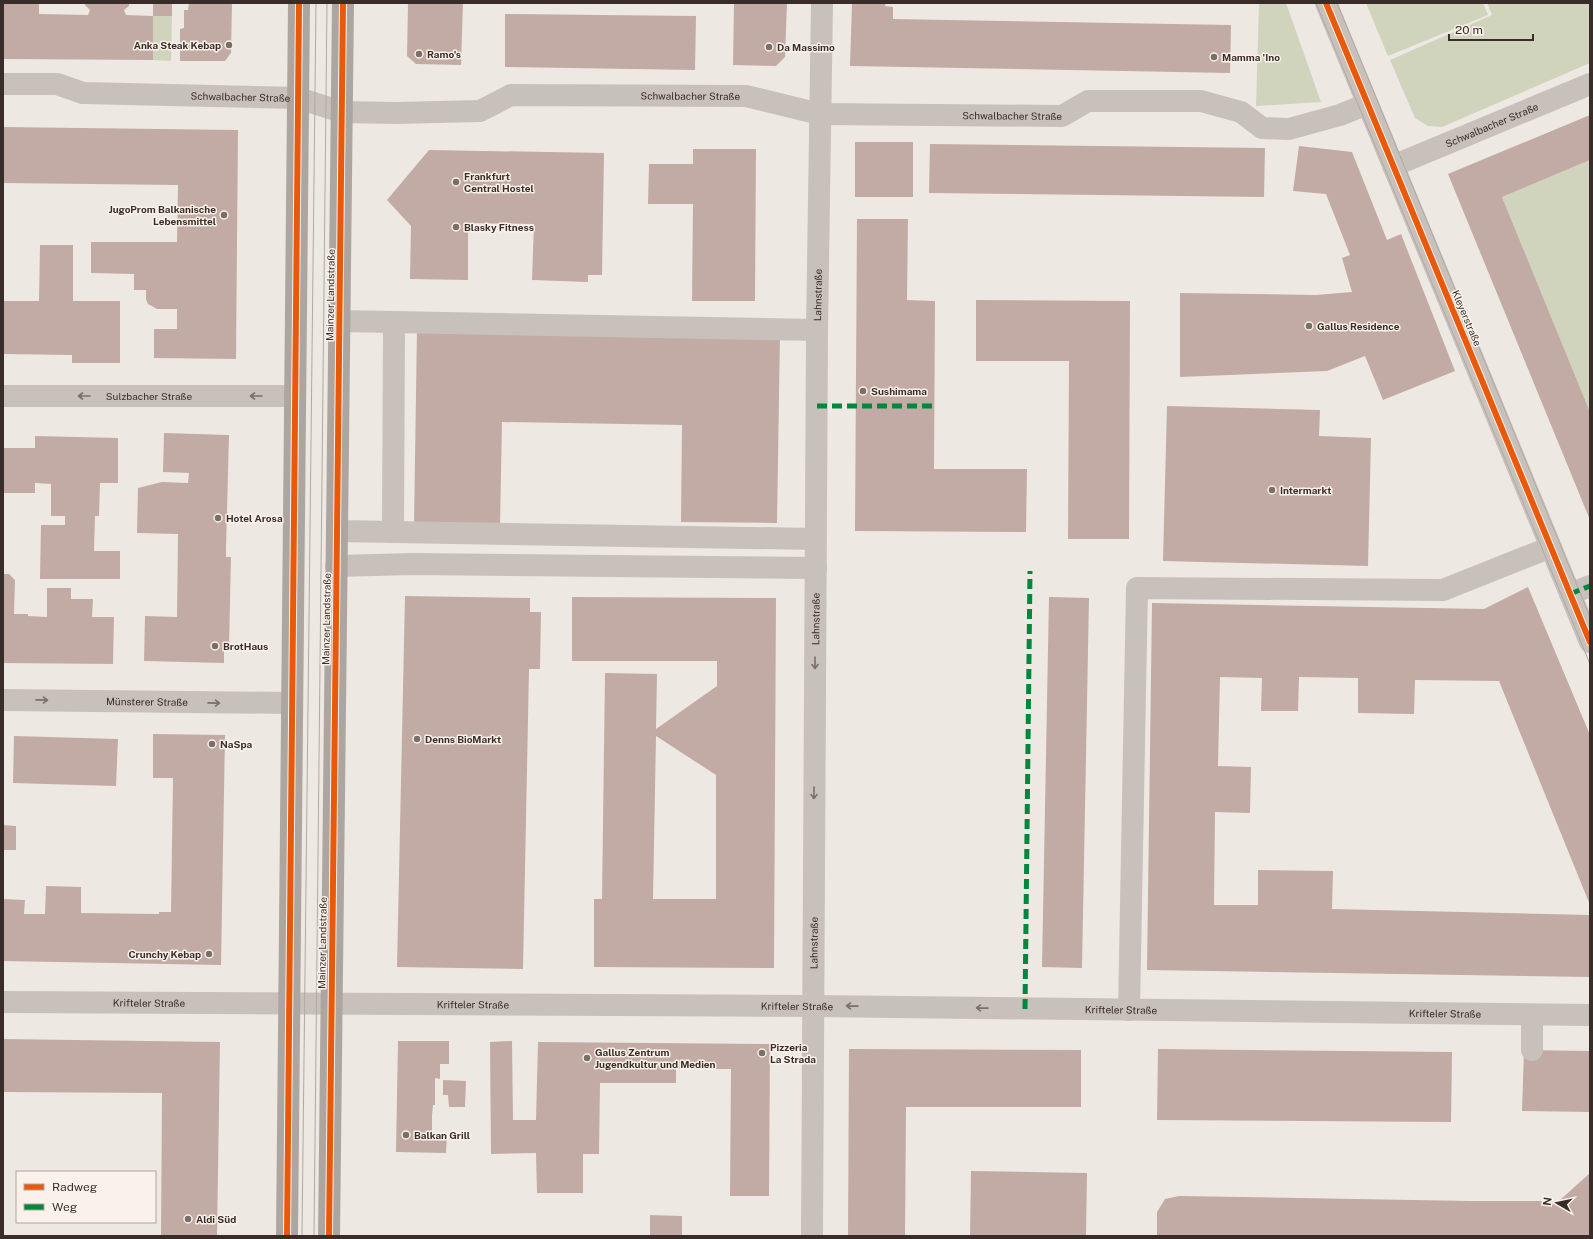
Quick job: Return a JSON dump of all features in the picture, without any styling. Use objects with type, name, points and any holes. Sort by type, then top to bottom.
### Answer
[{"type":"main road","points":[[287,1236],[299,3]]},
{"type":"main road","name":"Mainzer Landstraße","points":[[329,1236],[343,3]]},
{"type":"street","name":"Lahnstraße","points":[[812,1236],[815,539],[818,184],[822,3]]},
{"type":"street","name":"Kleyerstraße","points":[[1326,3],[1590,642]]},
{"type":"street","name":"Schwalbacher Straße","points":[[3,84],[57,84],[83,93],[298,98],[342,112],[480,111],[511,95],[746,96],[820,114],[1062,116],[1088,101],[1201,101],[1241,112],[1262,128],[1288,129],[1340,115],[1367,104]]},
{"type":"street","name":"Schwalbacher Straße","points":[[1393,166],[1590,84]]},
{"type":"street","points":[[339,321],[817,330]]},
{"type":"street","points":[[393,532],[394,322]]},
{"type":"street","name":"Sulzbacher Straße","points":[[3,396],[295,396]]},
{"type":"street","points":[[337,531],[815,539]]},
{"type":"street","points":[[1129,1010],[1137,588],[1442,590],[1551,547]]},
{"type":"street","points":[[336,566],[413,564],[816,568]]},
{"type":"street","points":[[1570,594],[1590,586]]},
{"type":"street","name":"Münsterer Straße","points":[[3,700],[292,703]]},
{"type":"street","name":"Krifteler Straße","points":[[3,1002],[812,1006],[1590,1015]]},
{"type":"street","points":[[1532,1015],[1532,1050]]},
{"type":"green space","points":[[1259,3],[1286,3],[1321,102],[1256,106]]},
{"type":"green space","points":[[1366,3],[1483,3],[1488,15],[1388,56]]},
{"type":"green space","points":[[1487,3],[1590,3],[1590,63],[1442,127],[1428,126],[1415,118],[1390,60],[1492,15]]},
{"type":"green space","points":[[153,16],[172,16],[171,61],[153,60]]},
{"type":"green space","points":[[1590,160],[1590,412],[1502,197]]},
{"type":"building","points":[[3,3],[39,3],[39,14],[88,15],[90,10],[85,3],[129,3],[129,6],[124,10],[126,15],[153,16],[153,60],[3,59]]},
{"type":"building","points":[[153,3],[172,3],[172,16],[153,16]]},
{"type":"building","points":[[189,3],[232,3],[231,53],[225,61],[180,61],[180,29],[184,28],[184,10],[188,10]]},
{"type":"building","points":[[408,3],[463,3],[461,65],[416,64],[407,56]]},
{"type":"building","points":[[734,3],[787,3],[785,57],[776,66],[733,65]]},
{"type":"building","points":[[852,3],[886,3],[885,6],[893,7],[893,19],[1231,25],[1230,73],[850,66]]},
{"type":"building","points":[[505,14],[696,16],[695,70],[505,67]]},
{"type":"building","points":[[1590,115],[1590,160],[1502,197],[1590,412],[1590,520],[1448,174]]},
{"type":"building","points":[[3,127],[238,130],[236,359],[154,358],[154,329],[177,329],[177,309],[157,309],[148,304],[146,299],[146,290],[134,290],[134,274],[91,273],[91,242],[177,242],[178,185],[3,183]]},
{"type":"building","points":[[855,142],[913,142],[913,197],[855,197]]},
{"type":"building","points":[[930,144],[1265,148],[1264,197],[929,193]]},
{"type":"building","name":"Gallus Residence","points":[[1299,146],[1352,152],[1387,240],[1401,234],[1455,371],[1383,400],[1365,356],[1327,371],[1180,377],[1180,293],[1316,295],[1352,292],[1342,258],[1350,255],[1326,194],[1293,191]]},
{"type":"building","points":[[693,149],[756,149],[755,301],[692,301],[693,204],[648,204],[649,164],[693,164]]},
{"type":"building","points":[[429,150],[604,153],[602,275],[588,275],[588,282],[532,280],[534,224],[468,223],[468,280],[410,279],[411,226],[387,200]]},
{"type":"building","points":[[857,219],[908,219],[907,300],[935,301],[934,469],[1027,469],[1026,532],[855,531]]},
{"type":"building","points":[[40,245],[73,245],[73,301],[120,301],[120,363],[72,363],[72,355],[3,354],[3,301],[39,301]]},
{"type":"building","points":[[976,300],[1130,301],[1129,539],[1068,539],[1069,361],[976,361]]},
{"type":"building","points":[[417,328],[780,333],[777,523],[681,522],[682,425],[502,422],[500,527],[414,525]]},
{"type":"building","points":[[1167,406],[1320,410],[1319,436],[1371,438],[1368,566],[1163,561]]},
{"type":"building","points":[[164,433],[229,435],[226,557],[231,557],[229,647],[224,647],[224,663],[144,661],[145,616],[177,617],[178,534],[137,533],[138,488],[162,482],[188,483],[189,473],[163,472]]},
{"type":"building","points":[[35,436],[118,438],[118,483],[100,483],[99,516],[95,516],[94,551],[120,551],[120,579],[40,579],[41,525],[65,525],[65,516],[51,516],[51,484],[35,483],[35,493],[3,493],[3,448],[35,448]]},
{"type":"building","points":[[3,574],[9,574],[15,580],[14,614],[28,614],[28,616],[47,617],[47,588],[71,588],[71,599],[93,599],[92,617],[114,617],[113,664],[3,663]]},
{"type":"building","points":[[1528,587],[1590,735],[1590,905],[1499,681],[1415,680],[1414,714],[1358,713],[1358,678],[1299,677],[1298,711],[1261,711],[1262,678],[1220,677],[1218,766],[1251,767],[1250,813],[1215,812],[1214,905],[1258,905],[1258,870],[1333,871],[1332,909],[1590,915],[1590,977],[1147,970],[1152,603],[1484,609]]},
{"type":"building","points":[[405,596],[530,598],[530,612],[541,612],[540,669],[529,669],[523,969],[397,967]]},
{"type":"building","points":[[572,597],[776,598],[774,968],[594,967],[594,899],[602,899],[605,673],[657,674],[656,729],[717,686],[717,661],[572,661]],"holes":[[[656,736],[716,775],[716,899],[653,899]]]},
{"type":"building","points":[[1049,597],[1089,598],[1082,968],[1042,967]]},
{"type":"building","points":[[153,734],[225,735],[221,965],[3,961],[3,899],[25,900],[24,914],[45,914],[46,886],[81,887],[81,913],[159,914],[159,912],[171,912],[173,778],[153,778]]},
{"type":"building","points":[[14,736],[118,739],[116,786],[13,783]]},
{"type":"building","points":[[3,825],[16,826],[16,850],[3,850]]},
{"type":"building","points":[[3,1039],[220,1042],[217,1236],[161,1236],[162,1093],[3,1092]]},
{"type":"building","points":[[398,1041],[449,1041],[449,1064],[440,1064],[440,1079],[435,1078],[435,1105],[433,1105],[432,1115],[432,1134],[447,1135],[446,1153],[396,1152]]},
{"type":"building","points":[[512,1041],[513,1120],[536,1120],[538,1042],[770,1044],[769,1196],[730,1196],[731,1069],[676,1069],[676,1083],[600,1083],[599,1154],[583,1154],[583,1193],[537,1193],[536,1153],[491,1154],[490,1042]]},
{"type":"building","points":[[849,1049],[1081,1050],[1081,1107],[906,1107],[905,1236],[848,1236]]},
{"type":"building","points":[[1158,1049],[1452,1052],[1451,1122],[1157,1120]]},
{"type":"building","points":[[1524,1050],[1590,1051],[1590,1112],[1522,1111]]},
{"type":"building","points":[[443,1080],[466,1081],[465,1107],[449,1107],[448,1095],[443,1095]]},
{"type":"building","points":[[971,1171],[1087,1173],[1086,1236],[970,1236]]},
{"type":"building","points":[[1590,1173],[1590,1236],[1157,1236],[1157,1212],[1165,1199],[1179,1196],[1559,1201]]},
{"type":"building","points":[[650,1215],[682,1216],[682,1236],[650,1236]]},
{"type":"tram line","points":[[302,1236],[316,3]]},
{"type":"tram line","points":[[314,1236],[327,3]]},
{"type":"tram line","points":[[1316,3],[1590,664]]},
{"type":"tram line","points":[[1337,3],[1590,617]]},
{"type":"marked path","points":[[817,406],[934,406]]},
{"type":"marked path","points":[[1025,1009],[1030,571]]},
{"type":"marked path","points":[[1570,594],[1590,586]]},
{"type":"cycle path","points":[[287,1236],[299,3]]},
{"type":"cycle path","points":[[329,1236],[343,3]]},
{"type":"cycle path","points":[[1326,3],[1590,642]]},
{"type":"place","name":"Anka Steak Kebap","points":[[229,45]]},
{"type":"place","name":"Da Massimo","points":[[769,47]]},
{"type":"place","name":"Ramo's","points":[[419,54]]},
{"type":"place","name":"Mamma 'Ino","points":[[1214,57]]},
{"type":"place","name":"Frankfurt Central Hostel","points":[[456,182]]},
{"type":"place","name":"JugoProm Balkanische Lebensmittel","points":[[224,215]]},
{"type":"place","name":"Blasky Fitness","points":[[456,227]]},
{"type":"place","name":"Gallus Residence","points":[[1309,326]]},
{"type":"place","name":"Sushimama","points":[[863,391]]},
{"type":"place","name":"Intermarkt","points":[[1272,490]]},
{"type":"place","name":"Hotel Arosa","points":[[218,518]]},
{"type":"place","name":"BrotHaus","points":[[215,646]]},
{"type":"place","name":"Denns BioMarkt","points":[[417,739]]},
{"type":"place","name":"NaSpa","points":[[212,744]]},
{"type":"place","name":"Crunchy Kebap","points":[[209,954]]},
{"type":"place","name":"Pizzeria La Strada","points":[[762,1053]]},
{"type":"place","name":"Gallus Zentrum Jugendkultur und Medien","points":[[587,1058]]},
{"type":"place","name":"Balkan Grill","points":[[406,1135]]},
{"type":"place","name":"Aldi Süd","points":[[188,1219]]}]
